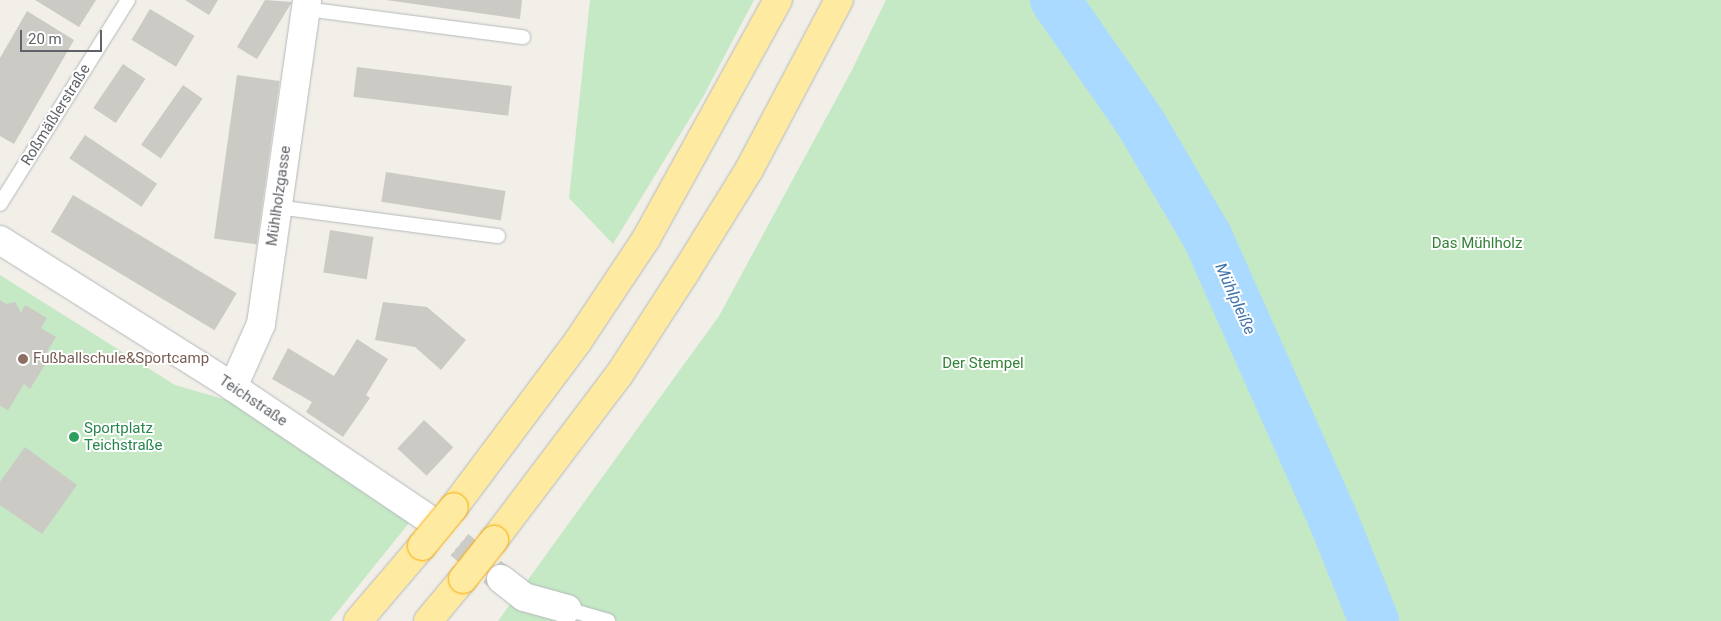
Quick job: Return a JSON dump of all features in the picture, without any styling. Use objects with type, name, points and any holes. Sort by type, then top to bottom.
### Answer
[{"type":"highway","points":[[358,621],[454,507],[578,341],[646,239],[778,0]]},
{"type":"highway","points":[[428,621],[494,540],[620,375],[750,168],[839,0]]},
{"type":"street","name":"Mühlholzgasse","points":[[232,387],[261,324],[307,4]]},
{"type":"street","name":"Teichstraße","points":[[0,240],[232,387],[427,518]]},
{"type":"street","points":[[501,579],[524,597],[567,609]]},
{"type":"lane","name":"Roßmäßlerstraße","points":[[0,204],[128,0]]},
{"type":"lane","points":[[307,4],[523,37]]},
{"type":"lane","points":[[278,206],[498,236]]},
{"type":"lane","points":[[567,609],[608,621]]},
{"type":"green space","points":[[590,0],[754,0],[703,97],[613,244],[569,198]]},
{"type":"green space","points":[[886,0],[1721,0],[1721,621],[498,621],[719,316],[852,70]]},
{"type":"green space","points":[[0,275],[175,385],[227,400],[409,523],[330,621],[0,621]]},
{"type":"building","points":[[35,0],[96,0],[79,27]]},
{"type":"building","points":[[185,0],[218,0],[209,15]]},
{"type":"building","points":[[265,0],[292,2],[257,59],[237,47]]},
{"type":"building","points":[[386,0],[522,0],[520,19]]},
{"type":"building","points":[[150,9],[195,36],[176,67],[131,40]]},
{"type":"building","points":[[27,11],[74,40],[14,144],[0,136],[0,58]]},
{"type":"building","points":[[123,64],[145,79],[116,123],[93,108]]},
{"type":"building","points":[[357,67],[512,86],[508,116],[353,97]]},
{"type":"building","points":[[237,75],[280,81],[257,244],[214,238]]},
{"type":"building","points":[[183,85],[203,99],[161,159],[141,145]]},
{"type":"building","points":[[85,135],[157,184],[141,207],[69,158]]},
{"type":"building","points":[[386,172],[506,191],[501,221],[381,202]]},
{"type":"building","points":[[73,195],[237,293],[215,330],[51,232]]},
{"type":"building","points":[[330,230],[373,237],[367,279],[323,272]]},
{"type":"building","name":"Fußballschule&Sportcamp","points":[[0,300],[6,304],[15,302],[21,313],[25,305],[47,318],[41,328],[56,337],[44,357],[48,360],[30,389],[24,384],[8,410],[0,406]]},
{"type":"building","points":[[383,302],[427,307],[466,340],[441,370],[415,347],[375,340]]},
{"type":"building","points":[[357,339],[388,359],[366,395],[370,398],[343,437],[306,412],[312,402],[272,379],[288,348],[334,376]]},
{"type":"building","points":[[424,420],[453,447],[427,476],[397,449]]},
{"type":"building","points":[[25,447],[77,485],[42,534],[0,505],[0,482]]},
{"type":"waterway","name":"Mühlpleiße","points":[[1055,0],[1140,122],[1207,236],[1333,519],[1374,621]]},
{"type":"tunnel","points":[[427,518],[501,579]]},
{"type":"place","name":"Fußballschule&Sportcamp","points":[[23,359]]},
{"type":"place","name":"Sportplatz Teichstraße","points":[[74,437]]},
{"type":"park label","name":"Das Mühlholz","points":[[1477,244]]},
{"type":"park label","name":"Der Stempel","points":[[983,364]]}]
